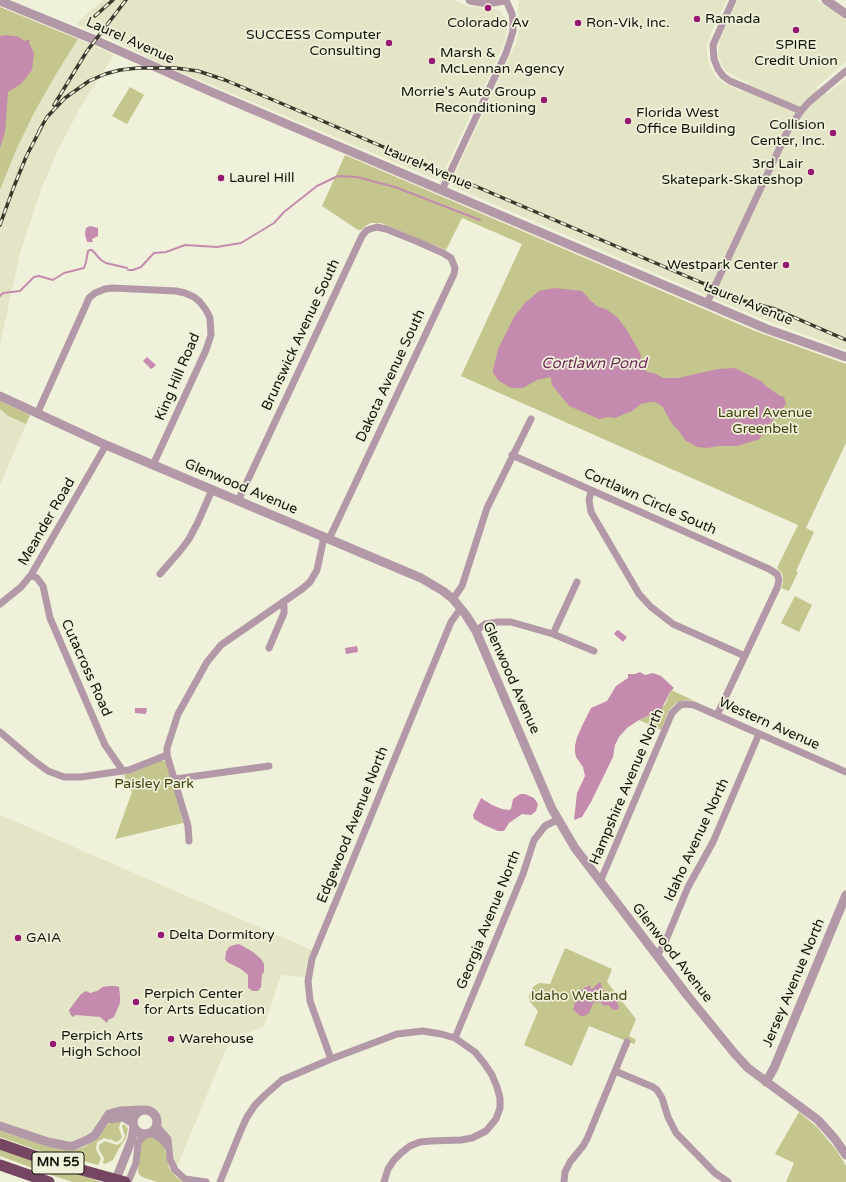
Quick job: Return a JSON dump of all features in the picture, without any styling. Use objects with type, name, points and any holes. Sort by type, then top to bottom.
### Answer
[{"type":"highway","name":"MN 55","points":[[0,1144],[46,1160],[119,1181]]},
{"type":"highway","name":"MN 55","points":[[0,1164],[49,1182]]},
{"type":"street","points":[[442,190],[506,53],[513,31],[512,14],[505,0],[487,3],[470,0]]},
{"type":"street","points":[[732,0],[713,45],[714,59],[718,69],[730,81],[801,111]]},
{"type":"street","points":[[826,0],[846,14]]},
{"type":"street","name":"Laurel Avenue","points":[[0,1],[95,40],[202,88],[768,329],[846,357]]},
{"type":"street","points":[[707,303],[788,130],[801,111],[819,93],[846,71]]},
{"type":"street","name":"Brunswick Avenue South","points":[[238,501],[362,236],[367,230],[377,227],[416,241]]},
{"type":"street","name":"Dakota Avenue South","points":[[327,538],[454,274],[455,268],[451,258],[444,253],[416,241]]},
{"type":"street","name":"King Hill Road","points":[[37,414],[89,298],[99,291],[112,288],[176,291],[185,293],[194,297],[203,306],[210,318],[211,335],[206,350],[153,464]]},
{"type":"street","name":"Glenwood Avenue","points":[[0,396],[37,414],[212,490],[421,578],[443,591],[461,608],[476,631],[557,820],[575,848],[699,1011],[735,1054],[748,1068],[818,1120],[835,1139],[846,1155]]},
{"type":"street","points":[[453,600],[462,586],[487,508],[531,419]]},
{"type":"street","name":"Meander Road","points":[[0,604],[21,587],[30,576],[106,444]]},
{"type":"street","name":"Cortlawn Circle South","points":[[512,455],[769,569],[777,574],[779,580],[777,588],[745,656]]},
{"type":"street","points":[[160,574],[180,551],[188,539],[198,522],[212,490]]},
{"type":"street","points":[[591,491],[589,500],[591,512],[639,594],[651,607],[674,624],[745,656],[717,715]]},
{"type":"street","points":[[189,840],[188,826],[167,755],[168,744],[178,714],[213,654],[226,641],[302,589],[314,576],[327,538]]},
{"type":"street","name":"Cutacross Road","points":[[30,576],[37,578],[43,586],[50,618],[105,745],[123,771]]},
{"type":"street","points":[[553,634],[577,582]]},
{"type":"street","points":[[269,648],[284,613],[285,609],[283,602]]},
{"type":"street","name":"Edgewood Avenue North","points":[[331,1058],[310,1001],[308,980],[312,959],[451,622],[461,608]]},
{"type":"street","points":[[476,631],[485,624],[505,622],[520,624],[553,634],[594,651]]},
{"type":"street","name":"Western Avenue","points":[[680,705],[694,705],[846,772]]},
{"type":"street","name":"Hampshire Avenue North","points":[[600,882],[672,713],[680,705]]},
{"type":"street","points":[[0,732],[26,755],[48,771],[64,777],[75,778],[134,769],[167,755]]},
{"type":"street","name":"Idaho Avenue North","points":[[657,956],[666,940],[688,887],[712,842],[759,734]]},
{"type":"street","points":[[175,780],[269,766]]},
{"type":"street","name":"Georgia Avenue North","points":[[455,1038],[514,895],[534,840],[545,826],[557,820]]},
{"type":"street","name":"Jersey Avenue North","points":[[766,1082],[774,1068],[846,895]]},
{"type":"street","points":[[220,1182],[243,1124],[260,1099],[282,1080],[331,1058],[404,1033],[429,1032],[455,1038],[475,1052],[492,1074],[500,1092],[500,1108],[496,1119],[486,1131],[472,1138],[420,1142],[410,1146],[394,1160],[388,1169],[384,1182]]},
{"type":"street","points":[[564,1182],[567,1167],[572,1158],[585,1143],[627,1042]]},
{"type":"street","points":[[615,1071],[656,1090],[662,1098],[670,1122],[676,1133],[715,1173],[728,1182]]},
{"type":"street","points":[[119,1181],[132,1139],[133,1125],[136,1114],[141,1110]]},
{"type":"street","points":[[0,1126],[48,1142],[73,1146],[90,1139],[109,1114],[115,1112],[149,1110],[157,1119],[156,1125],[140,1140],[138,1144],[136,1163],[128,1182]]},
{"type":"street","points":[[105,1120],[123,1117],[139,1132],[148,1133],[161,1139],[168,1148]]},
{"type":"street","points":[[156,1125],[168,1139],[168,1148],[172,1166],[178,1174],[185,1179],[206,1182]]},
{"type":"shaded area","points":[[103,0],[453,0],[471,7],[495,9],[500,11],[506,19],[507,29],[504,44],[445,170],[441,177],[435,179],[164,65],[122,44],[76,24]]},
{"type":"shaded area","points":[[520,0],[727,0],[710,36],[707,45],[707,55],[710,67],[717,78],[725,84],[743,92],[748,83],[728,73],[722,66],[718,54],[720,40],[738,0],[817,0],[846,20],[846,62],[815,88],[827,94],[846,79],[846,350],[762,319],[454,187],[452,182],[454,176],[516,43],[520,25],[518,6]]},
{"type":"shaded area","points":[[78,39],[114,55],[81,106],[56,154],[41,190],[20,253],[0,345],[0,190],[17,148],[35,111]]},
{"type":"shaded area","points":[[0,409],[8,416],[26,424],[0,485]]},
{"type":"shaded area","name":"Perpich Center for Arts Education","points":[[0,815],[312,950],[306,966],[305,977],[281,975],[264,1026],[232,1040],[230,1039],[177,1167],[171,1141],[160,1125],[156,1113],[148,1107],[105,1113],[87,1135],[71,1141],[59,1140],[40,1135],[0,1121]]},
{"type":"green space","points":[[0,7],[78,39],[35,111],[17,148],[0,190]]},
{"type":"green space","points":[[130,87],[144,95],[127,124],[112,116]]},
{"type":"green space","name":"Laurel Avenue Greenbelt","points":[[345,155],[755,331],[846,364],[846,443],[806,528],[814,532],[796,571],[798,572],[789,591],[781,588],[783,577],[777,568],[798,525],[461,376],[522,244],[462,218],[446,250],[381,223],[371,223],[361,230],[358,230],[322,206]]},
{"type":"green space","points":[[0,401],[30,415],[26,424],[8,416],[0,409]]},
{"type":"green space","points":[[795,596],[812,605],[799,632],[781,623]]},
{"type":"green space","points":[[671,690],[695,701],[685,700],[676,703],[669,710],[661,730],[639,720],[653,714],[665,705]]},
{"type":"green space","name":"Paisley Park","points":[[161,760],[165,761],[168,766],[183,823],[115,839],[132,792],[124,775]]},
{"type":"green space","name":"Idaho Wetland","points":[[565,948],[612,969],[607,982],[636,1019],[629,1036],[636,1040],[634,1044],[589,1026],[572,1066],[524,1045],[538,1011],[530,1002],[529,996],[531,991],[533,987],[539,983],[550,984]]},
{"type":"green space","points":[[799,1112],[817,1127],[837,1151],[846,1166],[846,1182],[786,1182],[794,1163],[775,1154]]},
{"type":"green space","points":[[114,1121],[121,1121],[119,1128],[122,1137],[116,1142],[111,1139],[104,1138],[97,1142],[96,1149],[101,1159],[98,1165],[80,1160],[80,1162],[43,1152],[0,1137],[0,1131],[47,1146],[65,1150],[74,1150],[93,1142],[99,1137],[106,1126]]},
{"type":"green space","points":[[123,1124],[128,1129],[126,1138],[113,1160],[105,1164],[103,1163],[104,1158],[99,1150],[99,1145],[105,1141],[117,1145],[122,1142],[125,1136],[122,1127]]},
{"type":"green space","points":[[151,1136],[164,1146],[169,1168],[176,1177],[184,1182],[157,1182],[142,1177],[138,1173],[140,1146],[143,1140]]},
{"type":"green space","points":[[0,1149],[100,1182],[73,1182],[57,1177],[0,1156]]},
{"type":"water","points":[[0,36],[17,36],[25,41],[30,39],[29,43],[34,53],[32,70],[21,84],[8,92],[5,132],[0,148]]},
{"type":"water","points":[[90,226],[98,228],[98,236],[92,239],[93,242],[87,242],[85,234],[86,228]]},
{"type":"water","name":"Cortlawn Pond","points":[[554,288],[582,291],[598,307],[606,309],[617,317],[627,330],[641,355],[640,363],[647,372],[654,373],[663,378],[678,378],[718,369],[735,368],[761,381],[780,396],[784,397],[786,404],[768,426],[767,433],[761,436],[760,439],[737,446],[707,448],[697,447],[686,441],[672,424],[662,406],[655,402],[641,404],[632,411],[615,418],[608,417],[599,419],[569,406],[552,385],[550,377],[537,380],[523,388],[511,388],[499,381],[493,373],[498,349],[514,317],[525,303],[539,291]]},
{"type":"water","points":[[147,357],[156,365],[151,369],[143,361]]},
{"type":"water","points":[[618,630],[627,637],[623,642],[614,634]]},
{"type":"water","points":[[357,646],[358,652],[346,654],[345,648]]},
{"type":"water","points":[[640,672],[645,675],[653,673],[661,676],[674,688],[670,692],[661,710],[639,720],[627,728],[619,737],[615,745],[613,757],[591,802],[582,817],[574,820],[577,793],[585,776],[583,767],[576,757],[575,746],[577,737],[591,708],[607,701],[616,686],[628,678],[628,674]]},
{"type":"water","points":[[135,708],[147,708],[146,714],[135,713]]},
{"type":"water","points":[[520,794],[525,794],[534,798],[538,804],[536,811],[531,815],[522,814],[509,823],[504,831],[498,831],[474,819],[473,815],[481,798],[492,805],[509,810],[511,809],[513,799]]},
{"type":"water","points":[[239,944],[253,952],[264,964],[261,987],[258,991],[253,991],[248,988],[248,975],[241,969],[227,962],[225,959],[226,952],[229,947]]},
{"type":"water","points":[[600,982],[602,989],[616,1000],[619,1007],[618,1009],[615,1010],[608,1005],[604,1006],[600,1002],[594,1002],[589,1013],[581,1016],[573,1010],[575,1003],[579,998],[576,994],[579,989],[584,990],[584,987],[589,985],[591,987],[590,989],[594,988]]},
{"type":"water","points":[[103,987],[119,987],[120,1003],[114,1017],[108,1020],[107,1023],[100,1017],[76,1015],[73,1017],[70,1014],[69,1010],[81,994],[86,991],[90,993],[97,991]]},
{"type":"waterway","points":[[128,270],[141,267],[154,253],[166,252],[185,245],[217,247],[241,243],[274,223],[284,212],[317,186],[338,176],[357,177],[395,187],[480,220]]},
{"type":"waterway","points":[[0,296],[3,293],[20,291],[34,277],[39,276],[53,280],[64,273],[84,268],[88,251],[90,250],[92,250],[101,260],[106,263],[127,268]]},
{"type":"railway","points":[[95,16],[113,0]]},
{"type":"railway","points":[[54,105],[87,51],[126,0]]},
{"type":"railway","points":[[39,131],[47,117],[65,98],[89,81],[105,74],[120,70],[138,68],[175,68],[198,71],[225,80],[278,102],[744,301],[775,309],[846,340]]},
{"type":"railway","points":[[0,225],[26,157],[42,126]]},
{"type":"place","name":"Colorado Av","points":[[488,8]]},
{"type":"place","name":"Ramada","points":[[697,19]]},
{"type":"place","name":"Ron-Vik, Inc.","points":[[578,23]]},
{"type":"place","name":"SPIRE Credit Union","points":[[796,30]]},
{"type":"place","name":"SUCCESS Computer Consulting","points":[[389,43]]},
{"type":"place","name":"Marsh & McLennan Agency","points":[[432,61]]},
{"type":"place","name":"Morrie's Auto Group Reconditioning","points":[[544,100]]},
{"type":"place","name":"Florida West Office Building","points":[[628,121]]},
{"type":"place","name":"Collision Center, Inc.","points":[[833,133]]},
{"type":"place","name":"3rd Lair Skatepark-Skateshop","points":[[811,172]]},
{"type":"place","name":"Laurel Hill","points":[[221,178]]},
{"type":"place","name":"Westpark Center","points":[[786,265]]},
{"type":"place","name":"Delta Dormitory","points":[[161,935]]},
{"type":"place","name":"GAIA","points":[[18,938]]},
{"type":"place","name":"Perpich Center for Arts Education","points":[[136,1002]]},
{"type":"place","name":"Warehouse","points":[[171,1039]]},
{"type":"place","name":"Perpich Arts High School","points":[[53,1044]]}]
